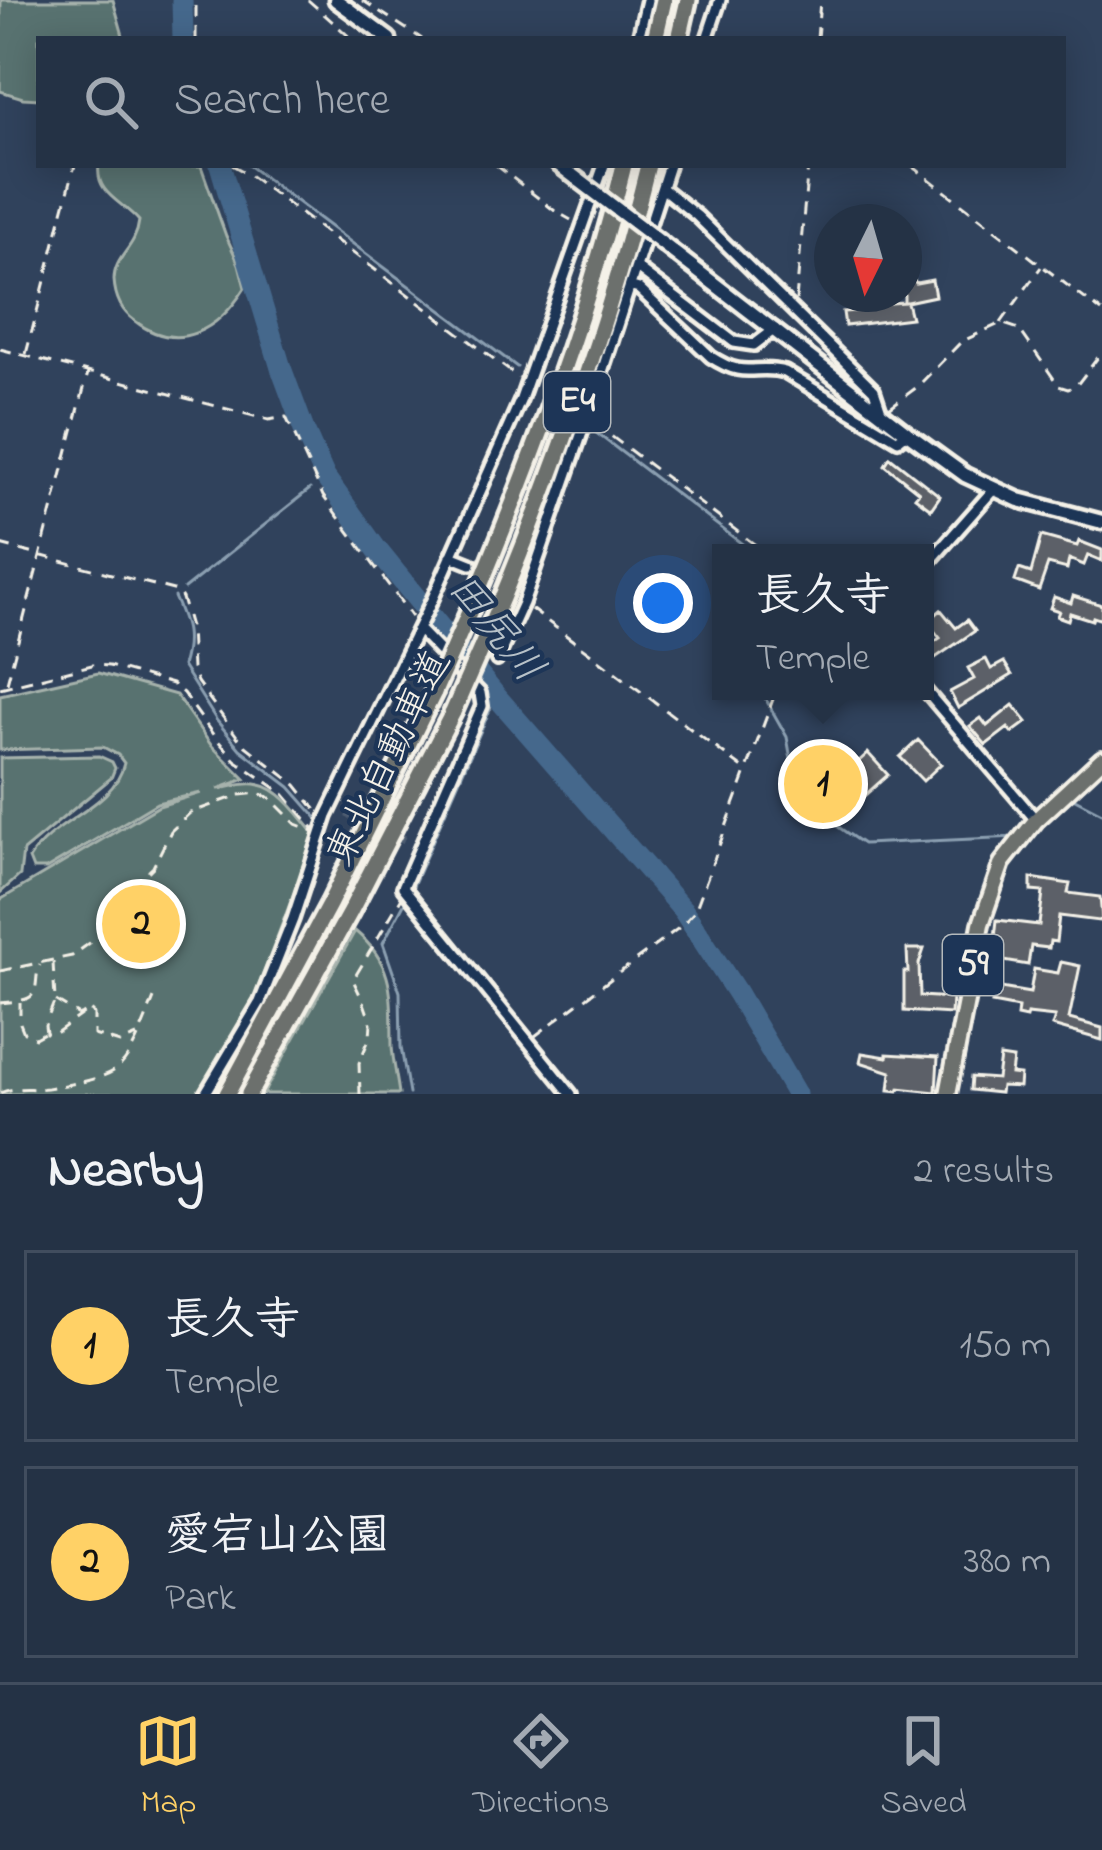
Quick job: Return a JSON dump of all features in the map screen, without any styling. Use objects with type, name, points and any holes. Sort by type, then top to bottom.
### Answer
[{"type":"highway","points":[[656,36],[664,0]]},
{"type":"highway","points":[[680,36],[688,0]]},
{"type":"highway","name":"東北自動車道","points":[[226,1094],[330,903],[467,616],[565,364],[623,168]]},
{"type":"highway","name":"東北自動車道","points":[[249,1094],[350,912],[453,712],[488,632],[558,458],[616,283],[647,168]]},
{"type":"main road","name":"59","points":[[948,1094],[981,925],[1002,863],[1032,825],[1102,759]]},
{"type":"street","points":[[336,0],[385,36]]},
{"type":"street","points":[[639,36],[647,0]]},
{"type":"street","points":[[708,36],[720,0]]},
{"type":"street","points":[[563,168],[965,475],[1019,500],[1102,522]]},
{"type":"street","points":[[205,1094],[260,1002],[330,810],[433,598],[527,385],[603,168]]},
{"type":"street","points":[[497,660],[523,603],[668,168]]},
{"type":"street","points":[[662,188],[697,216],[874,390],[882,414]]},
{"type":"street","points":[[638,269],[734,342],[754,345],[775,329]]},
{"type":"street","points":[[632,286],[724,366],[748,373],[785,372],[898,440],[907,434]]},
{"type":"street","points":[[934,557],[993,490]]},
{"type":"street","points":[[451,556],[471,564]]},
{"type":"street","points":[[516,583],[528,588]]},
{"type":"street","points":[[420,626],[480,693],[482,706],[403,887],[572,1094]]},
{"type":"street","points":[[932,700],[1032,825]]},
{"type":"street","points":[[330,810],[347,813]]},
{"type":"street","points":[[405,840],[420,848]]},
{"type":"path","points":[[196,0],[196,36]]},
{"type":"path","points":[[308,0],[349,36]]},
{"type":"path","points":[[362,0],[417,36]]},
{"type":"path","points":[[818,36],[820,0]]},
{"type":"path","points":[[26,355],[74,168]]},
{"type":"path","points":[[237,168],[527,385]]},
{"type":"path","points":[[500,168],[583,227]]},
{"type":"path","points":[[795,314],[808,168]]},
{"type":"path","points":[[915,168],[1102,312]]},
{"type":"path","points":[[882,414],[917,387],[961,342],[1000,323],[1042,266]]},
{"type":"path","points":[[1000,323],[1019,329],[1059,386],[1068,389],[1076,386],[1102,352]]},
{"type":"path","points":[[0,349],[269,420],[286,417],[323,496],[420,626]]},
{"type":"path","points":[[89,371],[3,687],[92,665],[172,684],[236,760],[284,794],[321,835]]},
{"type":"path","points":[[587,418],[754,544]]},
{"type":"path","points":[[0,544],[177,591],[190,627],[190,661],[197,682],[242,743],[284,775],[317,811],[330,810]]},
{"type":"path","points":[[523,603],[745,770]]},
{"type":"path","points":[[528,1040],[680,927],[694,910],[773,700]]},
{"type":"path","points":[[0,971],[72,956],[110,927],[134,886],[153,867],[171,831],[190,812],[258,793],[270,798],[296,824],[321,835]]},
{"type":"path","points":[[360,1094],[359,1063],[370,1037],[370,1023],[353,980],[406,890]]},
{"type":"path","points":[[45,1032],[55,1000],[54,960]]},
{"type":"path","points":[[0,1003],[29,999],[44,962]]},
{"type":"path","points":[[0,1093],[90,1081],[118,1068],[158,991]]},
{"type":"path","points":[[55,1000],[79,1015]]},
{"type":"path","points":[[20,1001],[24,1033],[35,1038],[56,1033],[86,1009],[92,1011],[94,1035],[120,1043],[137,1035]]},
{"type":"green space","points":[[1,0],[113,0],[123,36],[36,36],[36,99],[23,98],[0,91]]},
{"type":"green space","points":[[99,168],[202,168],[245,288],[223,315],[196,333],[182,336],[151,331],[130,317],[114,280],[139,221],[105,190]]},
{"type":"green space","points":[[98,673],[176,695],[211,745],[245,779],[218,789],[247,784],[268,788],[286,800],[316,835],[254,998],[199,1094],[0,1094],[0,900],[159,806],[201,793],[157,803],[46,869],[33,869],[29,859],[39,845],[109,791],[124,763],[103,747],[0,750],[0,695]]},
{"type":"green space","points":[[99,756],[112,762],[111,778],[23,851],[20,875],[0,893],[0,758]]},
{"type":"green space","points":[[355,931],[378,956],[388,983],[399,1094],[263,1094]]},
{"type":"building","points":[[932,280],[935,296],[922,299],[922,282]]},
{"type":"building","points":[[843,312],[910,312],[911,318],[845,326]]},
{"type":"building","points":[[890,457],[940,496],[931,509],[915,497],[919,492],[885,465]]},
{"type":"building","points":[[1041,536],[1077,546],[1079,541],[1102,550],[1102,561],[1088,555],[1084,565],[1069,559],[1067,569],[1048,564],[1039,590],[1015,581],[1019,569],[1031,573]]},
{"type":"building","points":[[1073,596],[1102,605],[1102,620],[1070,613],[1068,620],[1050,608],[1054,597],[1071,603]]},
{"type":"building","points":[[941,610],[956,628],[967,620],[975,631],[934,659],[934,642],[940,638],[934,631],[934,616]]},
{"type":"building","points":[[986,659],[991,669],[1004,662],[1012,675],[958,708],[950,692],[974,679],[968,668]]},
{"type":"building","points":[[1013,705],[1027,722],[1012,733],[1008,728],[986,745],[970,726],[981,718],[987,726]]},
{"type":"building","points":[[918,740],[941,764],[923,781],[900,757]]},
{"type":"building","points":[[804,750],[835,783],[868,753],[888,775],[863,797],[855,788],[840,802],[832,794],[822,803],[801,780],[806,775],[797,756]]},
{"type":"building","points":[[1031,878],[1070,884],[1068,893],[1100,897],[1102,919],[1059,916],[1056,942],[1050,941],[1049,948],[1031,946],[1028,965],[986,958],[988,945],[994,946],[997,920],[1039,925],[1043,892],[1031,891]]},
{"type":"building","points":[[907,949],[924,949],[919,964],[920,996],[952,998],[951,1014],[904,1011]]},
{"type":"building","points":[[1061,962],[1080,966],[1069,1019],[1102,1028],[1102,1040],[1052,1026],[1055,1017],[1017,1016],[1018,1008],[992,1003],[995,987],[1030,993],[1034,969],[1058,973]]},
{"type":"building","points":[[862,1053],[938,1057],[936,1092],[889,1090],[891,1072],[860,1062]]},
{"type":"building","points":[[1000,1057],[1013,1059],[1011,1074],[1020,1075],[1019,1087],[1001,1086],[1000,1093],[970,1090],[971,1077],[997,1079]]},
{"type":"waterway","name":"田尻川","points":[[182,0],[183,36]]},
{"type":"waterway","name":"田尻川","points":[[221,168],[281,368],[325,477],[378,551],[496,696],[683,910],[796,1094]]},
{"type":"waterway","points":[[252,168],[517,367]]},
{"type":"waterway","points":[[595,432],[742,544]]},
{"type":"waterway","points":[[184,589],[310,489]]},
{"type":"waterway","points":[[174,597],[186,631],[182,666],[217,721],[240,749],[290,787],[319,820]]},
{"type":"waterway","points":[[387,682],[413,629]]},
{"type":"waterway","points":[[412,888],[496,696]]},
{"type":"waterway","points":[[766,700],[787,737],[796,787],[815,811],[863,844],[1017,837]]},
{"type":"waterway","points":[[1033,835],[1073,798],[1102,813]]},
{"type":"waterway","points":[[407,898],[383,943],[400,992],[401,1047],[409,1094]]},
{"type":"tunnel","points":[[471,564],[511,581]]},
{"type":"tunnel","points":[[347,813],[405,840]]},
{"type":"place","name":"長久寺","points":[[823,784]]},
{"type":"place","name":"愛宕山公園","points":[[141,924]]}]
